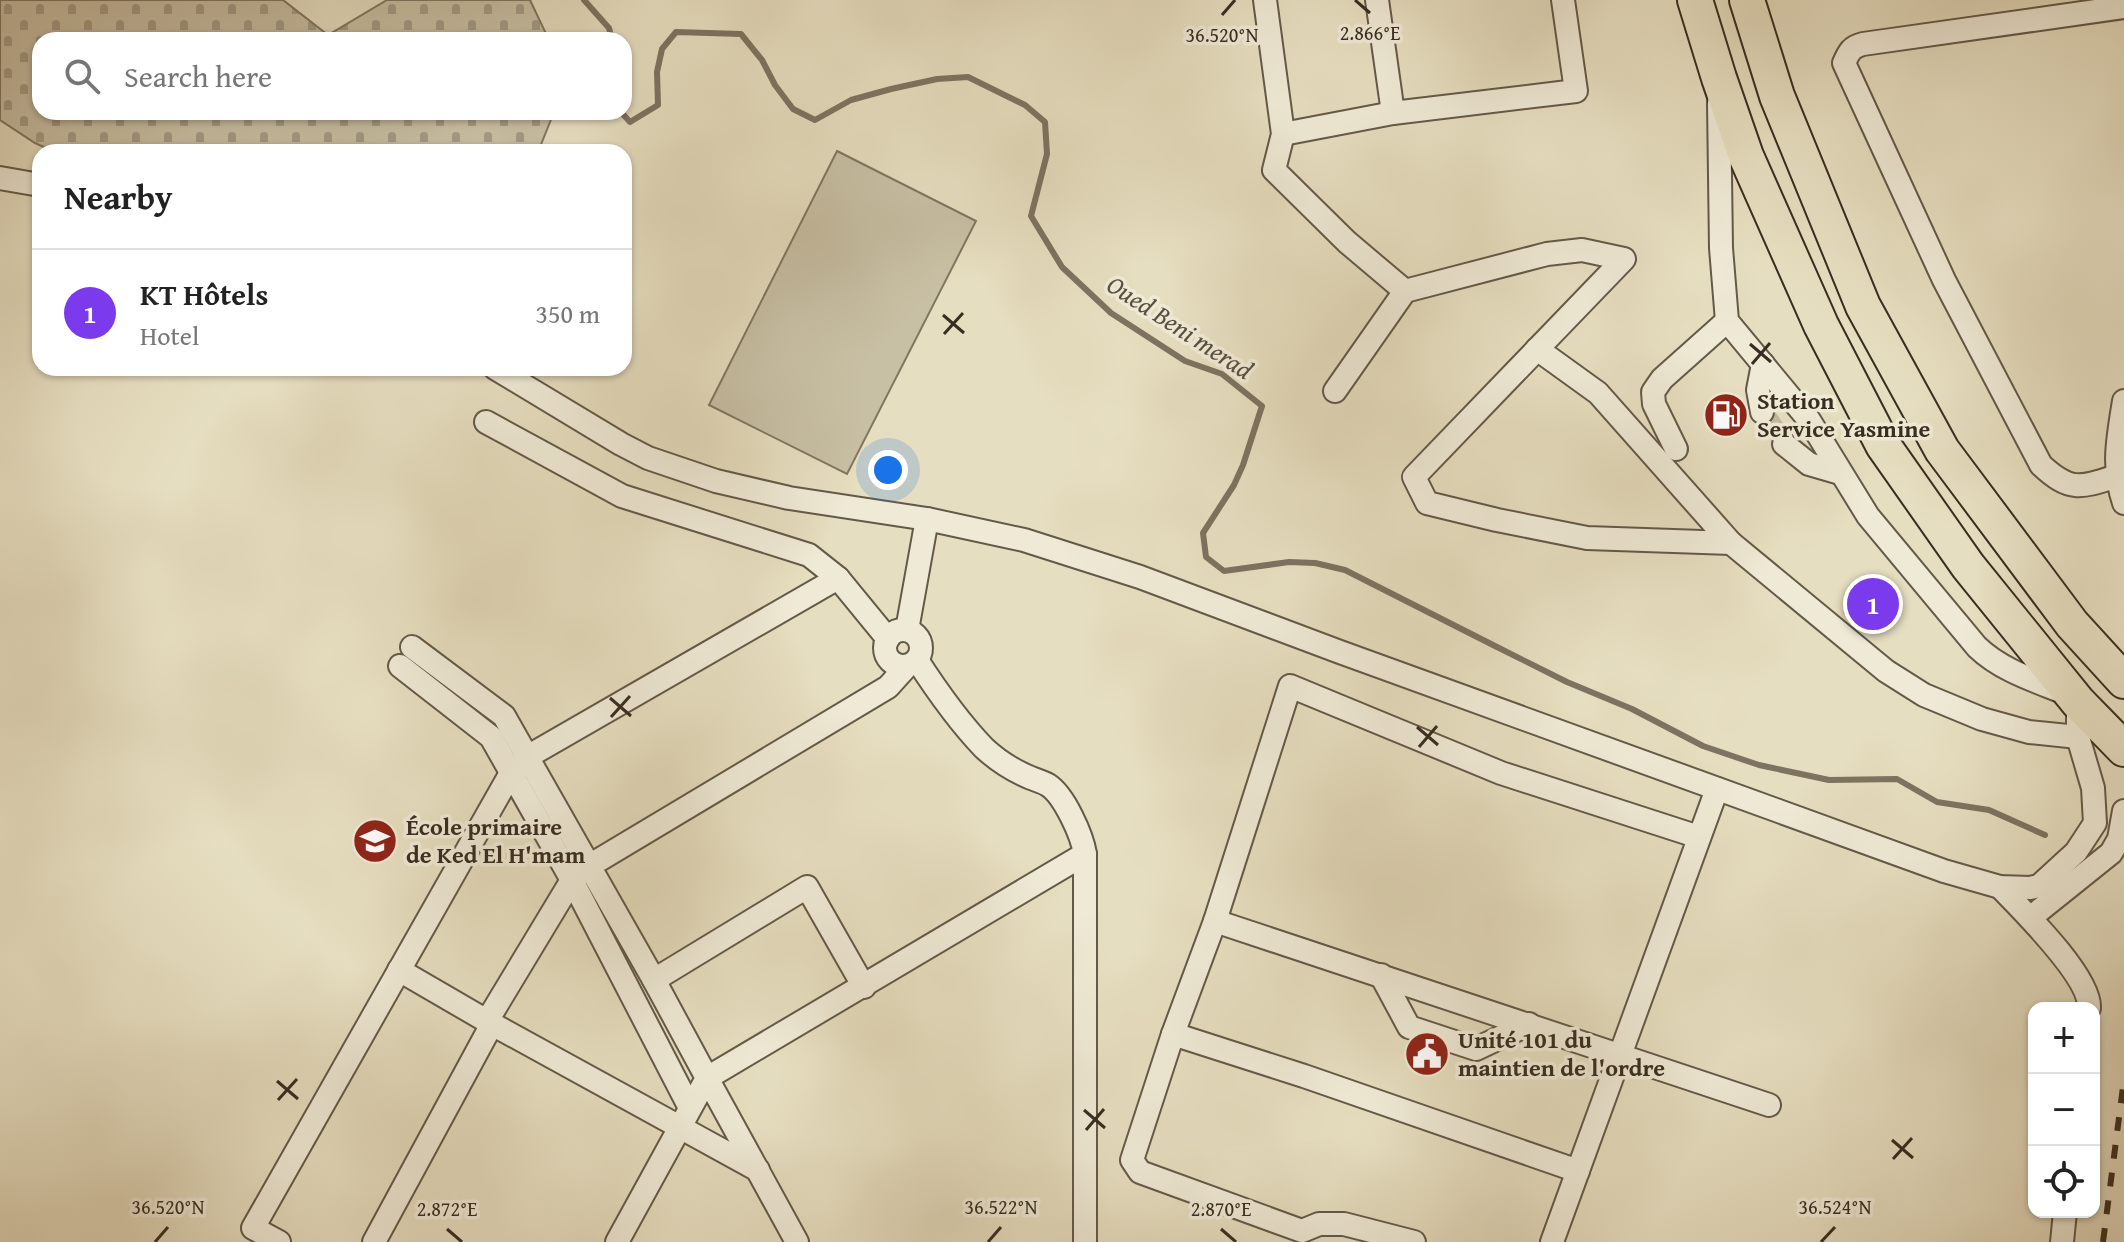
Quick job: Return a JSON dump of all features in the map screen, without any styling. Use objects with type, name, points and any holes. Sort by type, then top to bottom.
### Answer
[{"type":"highway","points":[[1695,0],[1746,156],[1821,325],[1883,445],[1968,566],[2076,699],[2124,749]]},
{"type":"highway","points":[[1747,0],[1777,96],[1863,306],[1942,450],[2072,624],[2124,681]]},
{"type":"street","points":[[1265,0],[1283,134],[1274,170],[1347,242],[1405,291]]},
{"type":"street","points":[[1377,0],[1393,113]]},
{"type":"street","points":[[1283,134],[1393,113],[1576,91],[1563,0]]},
{"type":"street","points":[[2117,476],[2086,486],[2059,481],[2041,465],[1944,280],[1844,63],[1849,51],[1863,44],[2124,7]]},
{"type":"street","points":[[508,376],[648,458],[716,481],[789,498],[927,519],[1024,540],[1140,577],[1944,871],[2000,887],[2039,886],[2076,852],[2095,823],[2093,788],[2078,737],[2076,699],[2007,669],[1986,656],[1881,534],[1809,420],[1727,321],[1721,248],[1719,78]]},
{"type":"street","points":[[0,178],[32,184]]},
{"type":"street","points":[[1335,391],[1405,291],[1547,254],[1582,250],[1624,259],[1414,477],[1427,503],[1497,520],[1587,538],[1731,543]]},
{"type":"street","points":[[1676,449],[1654,404],[1653,392],[1662,379],[1727,321]]},
{"type":"street","points":[[1537,349],[1598,393],[1731,543],[1886,671],[1924,695],[1982,719],[2029,732],[2078,737]]},
{"type":"street","points":[[1762,412],[1758,390],[1763,364]]},
{"type":"street","points":[[2124,401],[2116,462],[2124,503]]},
{"type":"street","points":[[486,422],[622,496],[809,555],[838,578],[897,635]]},
{"type":"street","points":[[1784,444],[1809,464],[1840,473]]},
{"type":"street","points":[[912,663],[900,666],[890,660],[885,649],[897,635],[927,519]]},
{"type":"street","points":[[279,1242],[253,1228],[519,765],[838,578]]},
{"type":"street","points":[[374,1242],[489,1023],[581,873],[888,687],[921,654],[920,642],[912,632],[897,635]]},
{"type":"street","points":[[406,657],[504,716],[519,765],[581,873],[654,980],[797,1242]]},
{"type":"street","points":[[912,663],[985,748],[1004,764],[1056,792],[1078,828],[1085,854],[1085,1242]]},
{"type":"street","points":[[1414,1242],[1344,1224],[1319,1224],[1302,1231],[1140,1172],[1132,1160],[1173,1034],[1215,921],[1290,686],[1501,773],[1699,837]]},
{"type":"street","points":[[1552,1242],[1717,789]]},
{"type":"street","points":[[2030,918],[2111,853],[2119,839],[2124,811]]},
{"type":"street","points":[[617,1242],[707,1078],[1085,854]]},
{"type":"street","points":[[581,873],[685,1118]]},
{"type":"street","points":[[654,980],[807,887],[864,987]]},
{"type":"street","points":[[2000,887],[2047,935],[2090,1002]]},
{"type":"street","points":[[1215,921],[1769,1105]]},
{"type":"street","points":[[399,970],[489,1023],[685,1118],[758,1170]]},
{"type":"street","points":[[1381,975],[1409,1027],[1476,1049],[1529,1024]]},
{"type":"street","points":[[1173,1034],[1578,1171]]},
{"type":"street","points":[[2062,1242],[2064,1218]]},
{"type":"green space","points":[[0,0],[283,0],[324,32],[32,32],[32,120],[551,120],[541,144],[37,144],[0,120]]},
{"type":"green space","points":[[387,0],[530,0],[545,32],[333,32]]},
{"type":"green space","points":[[837,151],[976,221],[847,474],[709,405]]},
{"type":"waterway","name":"Oued Beni merad","points":[[584,0],[610,32]]},
{"type":"waterway","name":"Oued Beni merad","points":[[628,120],[630,122],[658,105],[657,72],[662,49],[676,32],[741,34],[762,60],[793,109],[815,120],[851,100],[937,79],[968,77],[1025,105],[1045,122],[1047,154],[1031,216],[1062,267],[1111,313],[1185,361],[1222,374],[1262,406],[1234,485],[1203,533],[1206,557],[1224,571],[1289,562],[1315,563],[1345,570],[1567,682],[1632,709],[1703,746],[1759,765],[1829,780],[1897,779],[1937,802],[1989,810],[2045,835]]},
{"type":"tunnel","points":[[1762,412],[1784,444]]},
{"type":"railway","points":[[2103,1242],[2124,1079]]},
{"type":"place","name":"Station Service Yasmine","points":[[1726,415]]},
{"type":"place","name":"KT Hôtels","points":[[1873,604]]},
{"type":"place","name":"École primaire de Ked El H'mam","points":[[375,841]]},
{"type":"place","name":"Unité 101 du maintien de l'ordre","points":[[1427,1054]]}]
